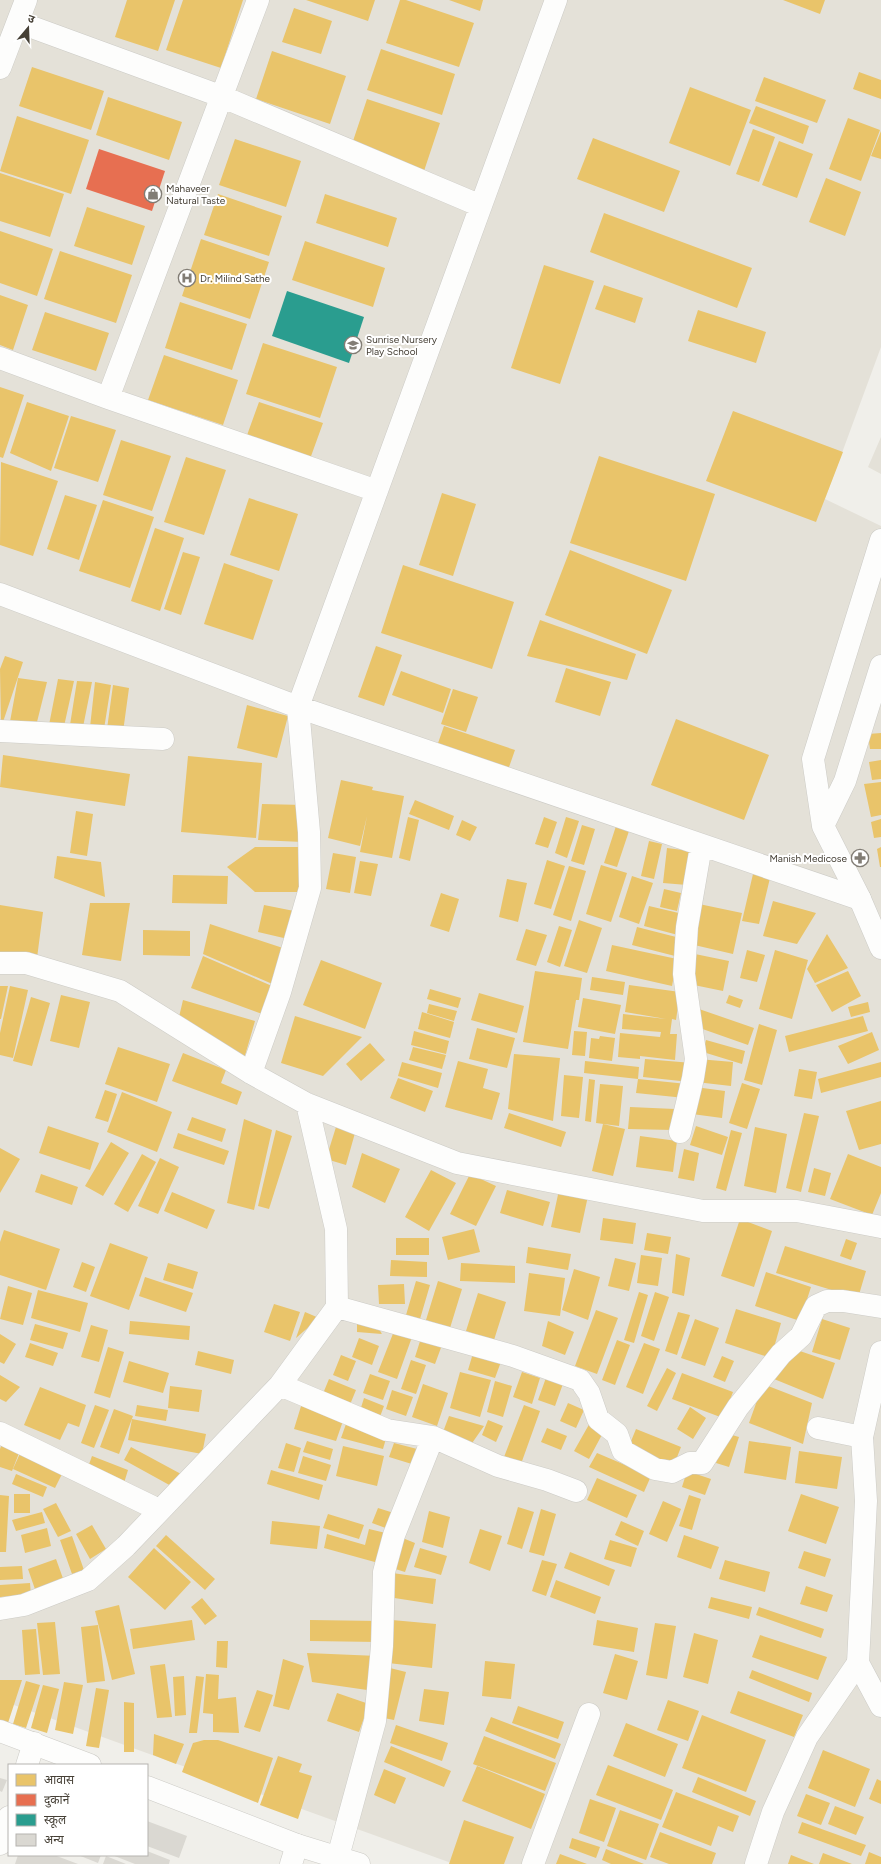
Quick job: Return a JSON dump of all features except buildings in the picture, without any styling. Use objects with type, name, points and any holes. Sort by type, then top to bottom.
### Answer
[{"type":"street","points":[[0,68],[26,0]]},
{"type":"street","points":[[108,398],[223,97],[258,0]]},
{"type":"street","points":[[251,1074],[280,992],[310,888],[309,832],[298,707],[556,0]]},
{"type":"street","points":[[18,22],[223,97],[481,206]]},
{"type":"street","points":[[0,358],[108,398],[377,490]]},
{"type":"street","points":[[881,540],[813,759],[823,826],[860,899],[881,948]]},
{"type":"street","points":[[0,594],[298,707],[701,846],[860,899]]},
{"type":"street","points":[[823,826],[845,781],[881,666]]},
{"type":"street","points":[[0,731],[163,739]]},
{"type":"street","points":[[680,1132],[696,1059],[684,966],[687,928],[701,846]]},
{"type":"street","points":[[0,964],[26,963],[120,991],[251,1074],[307,1104],[457,1163],[704,1211],[797,1211],[881,1227]]},
{"type":"street","points":[[0,1609],[24,1605],[88,1580],[126,1546],[280,1385],[337,1307],[336,1229],[307,1104]]},
{"type":"street","points":[[337,1307],[513,1356],[580,1380],[589,1393],[598,1418],[617,1434],[623,1451],[655,1469],[672,1472],[690,1463],[702,1463],[738,1407],[781,1354],[801,1336],[816,1306],[827,1301],[843,1301],[881,1307]]},
{"type":"street","points":[[881,1352],[862,1437],[866,1501],[858,1663],[881,1706]]},
{"type":"street","points":[[280,1385],[387,1430],[433,1437],[498,1466],[547,1480],[576,1491]]},
{"type":"street","points":[[818,1428],[862,1437]]},
{"type":"street","points":[[0,1433],[159,1510]]},
{"type":"street","points":[[338,1857],[375,1721],[382,1646],[384,1572],[394,1535],[433,1437]]},
{"type":"street","points":[[756,1864],[773,1812],[807,1737],[858,1663]]},
{"type":"street","points":[[533,1864],[589,1714]]},
{"type":"street","points":[[0,1731],[87,1764]]},
{"type":"street","points":[[27,1764],[34,1743]]},
{"type":"street","points":[[148,1787],[294,1855],[338,1857],[359,1864]]},
{"type":"street","points":[[0,1844],[8,1820]]},
{"type":"shaded area","points":[[0,0],[881,0],[881,347],[825,499],[881,526],[881,1864],[454,1864],[0,1700]]},
{"type":"shaded area","points":[[881,437],[881,474],[868,467]]},
{"type":"place","name":"Mahaveer Natural Taste","points":[[153,194]]},
{"type":"place","name":"Dr. Milind Sathe","points":[[187,278]]},
{"type":"place","name":"Sunrise Nursery Play School","points":[[353,345]]},
{"type":"place","name":"Manish Medicose","points":[[860,858]]}]
